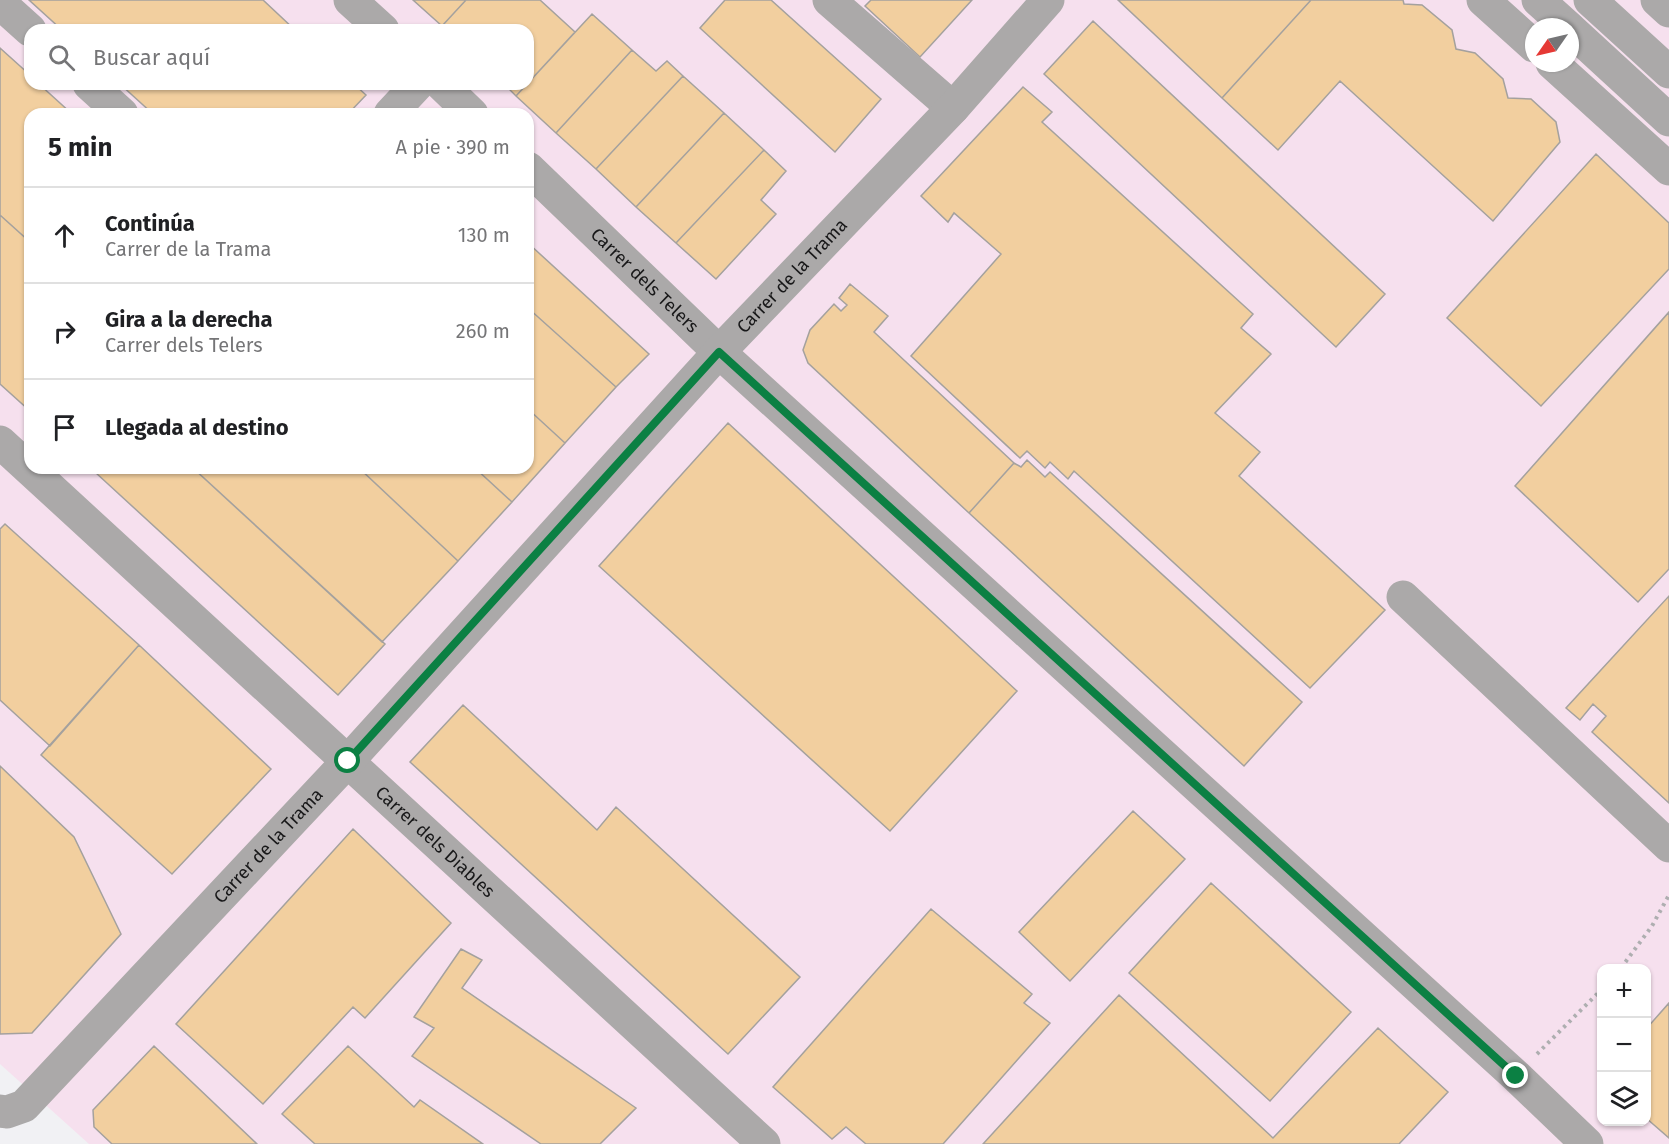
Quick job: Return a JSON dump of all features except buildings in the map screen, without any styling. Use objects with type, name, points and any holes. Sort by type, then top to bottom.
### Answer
[{"type":"street","points":[[350,0],[376,24]]},
{"type":"street","points":[[829,0],[953,108]]},
{"type":"street","name":"Carrer de la Trama","points":[[12,1109],[348,761],[719,352],[953,108],[1048,0]]},
{"type":"street","points":[[1483,0],[1525,38]]},
{"type":"street","points":[[1538,0],[1558,18]]},
{"type":"street","points":[[1590,0],[1669,72]]},
{"type":"street","points":[[1657,0],[1669,11]]},
{"type":"street","points":[[0,3],[24,25]]},
{"type":"street","points":[[1579,37],[1669,120]]},
{"type":"street","points":[[1562,72],[1669,169]]},
{"type":"street","points":[[96,90],[115,108]]},
{"type":"street","points":[[396,108],[412,90]]},
{"type":"street","points":[[447,90],[466,108]]},
{"type":"street","name":"Carrer dels Telers","points":[[534,174],[719,352],[1516,1076],[1587,1144]]},
{"type":"street","name":"Carrer dels Diables","points":[[0,442],[24,457]]},
{"type":"street","name":"Carrer dels Diables","points":[[55,477],[348,761],[764,1144]]},
{"type":"street","points":[[1403,597],[1669,846]]},
{"type":"path","points":[[1625,964],[1652,926],[1669,895]]},
{"type":"path","points":[[1516,1076],[1597,993]]},
{"type":"shaded area","points":[[0,0],[1669,0],[1669,1144],[89,1144],[0,1064]]},
{"type":"route","points":[[348,761],[719,352],[1516,1076]]}]
